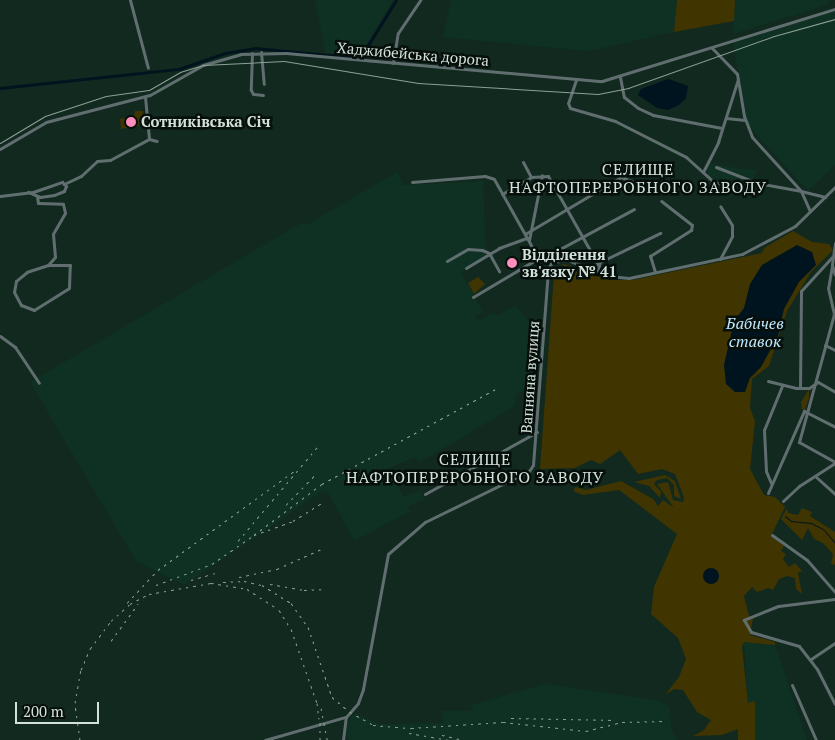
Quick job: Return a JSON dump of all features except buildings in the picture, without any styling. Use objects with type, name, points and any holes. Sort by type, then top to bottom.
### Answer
[{"type":"street","points":[[130,0],[148,68]]},
{"type":"street","points":[[393,63],[398,33],[420,0]]},
{"type":"street","name":"Хаджибейська дорога","points":[[0,149],[46,122],[163,90],[209,62],[252,53],[261,52],[602,82],[620,78],[835,9]]},
{"type":"street","points":[[712,48],[721,61],[736,71],[739,79],[745,120],[752,137],[801,191],[810,211]]},
{"type":"street","points":[[261,52],[264,84]]},
{"type":"street","points":[[252,53],[251,90],[253,94],[263,95]]},
{"type":"street","points":[[620,78],[624,97],[638,108],[653,115],[722,128]]},
{"type":"street","points":[[703,172],[726,118],[739,79]]},
{"type":"street","points":[[576,80],[568,103],[570,108],[615,121],[686,157],[715,183],[757,183],[825,197]]},
{"type":"street","points":[[145,96],[149,139]]},
{"type":"street","points":[[726,118],[745,120]]},
{"type":"street","points":[[0,196],[64,184],[81,176],[97,161],[110,160],[149,139],[157,141]]},
{"type":"street","points":[[523,162],[531,177]]},
{"type":"street","points":[[716,167],[757,183]]},
{"type":"street","points":[[528,239],[532,228],[542,175]]},
{"type":"street","points":[[412,182],[485,176],[494,178],[536,254],[554,260],[568,260],[597,271],[629,278],[720,259],[759,247],[794,226],[835,188]]},
{"type":"street","points":[[502,194],[531,177],[548,176],[599,266]]},
{"type":"street","points":[[525,234],[532,228],[621,177],[637,183]]},
{"type":"street","points":[[28,192],[37,196],[59,193],[64,191],[64,184]]},
{"type":"street","points":[[37,196],[38,203],[63,204],[65,213],[53,234],[56,257],[48,265],[27,272],[16,281],[14,292],[21,305],[34,310],[69,288],[70,265],[48,265]]},
{"type":"street","points":[[655,272],[650,256],[691,230],[692,225],[661,201]]},
{"type":"street","points":[[720,206],[732,225],[732,236],[720,259]]},
{"type":"street","points":[[473,297],[544,256],[634,209]]},
{"type":"street","points":[[597,271],[599,266],[660,233]]},
{"type":"street","points":[[466,268],[489,253],[528,239]]},
{"type":"street","points":[[783,501],[835,463],[799,442],[813,385],[834,314],[828,288],[835,243]]},
{"type":"street","points":[[447,261],[474,248],[489,253],[499,272]]},
{"type":"street","points":[[800,388],[801,291],[832,257]]},
{"type":"street","name":"Вапняна вулиця","points":[[346,717],[358,703],[363,689],[388,554],[436,516],[529,471],[538,432],[548,269],[554,260]]},
{"type":"street","points":[[832,266],[835,275]]},
{"type":"street","points":[[0,336],[15,346],[40,383]]},
{"type":"street","points":[[825,345],[835,350]]},
{"type":"street","points":[[768,381],[782,386],[800,388],[818,382],[834,391],[835,385]]},
{"type":"street","points":[[771,484],[766,471],[764,430],[782,386]]},
{"type":"street","points":[[807,411],[835,427]]},
{"type":"street","points":[[768,493],[807,411]]},
{"type":"street","points":[[425,494],[538,432]]},
{"type":"street","points":[[815,476],[835,494]]},
{"type":"street","points":[[772,535],[807,560],[835,592]]},
{"type":"street","points":[[835,599],[778,606],[744,618],[751,632],[799,646],[811,659],[835,704]]},
{"type":"street","points":[[811,659],[835,643]]},
{"type":"street","points":[[792,685],[816,740]]},
{"type":"street","points":[[265,739],[346,717],[343,740]]},
{"type":"shaded area","points":[[315,0],[393,0],[360,55],[325,53]]},
{"type":"shaded area","points":[[451,0],[677,0],[674,32],[588,51],[443,37]]},
{"type":"shaded area","points":[[677,0],[735,0],[734,21],[674,32]]},
{"type":"shaded area","points":[[735,0],[831,0],[827,5],[733,34]]},
{"type":"shaded area","points":[[835,10],[835,165],[808,191],[747,124],[733,42]]},
{"type":"shaded area","name":"Сотниківська Січ","points":[[135,111],[143,111],[142,125],[121,129],[120,119],[134,116]]},
{"type":"shaded area","points":[[711,163],[741,169],[758,170],[753,179],[711,179],[707,172]]},
{"type":"shaded area","points":[[397,172],[403,185],[483,181],[486,255],[461,272],[483,312],[476,316],[478,321],[494,312],[497,316],[515,305],[532,325],[542,344],[538,382],[516,395],[515,406],[434,454],[418,462],[415,457],[389,468],[403,497],[420,490],[424,499],[408,507],[410,511],[354,541],[329,494],[323,491],[184,585],[136,561],[30,382],[303,222],[306,225]]},
{"type":"shaded area","points":[[793,231],[812,242],[829,244],[833,250],[811,272],[787,311],[769,366],[752,379],[750,408],[755,421],[750,469],[764,495],[775,497],[785,507],[771,536],[784,546],[781,551],[786,554],[783,559],[789,567],[795,563],[802,571],[798,573],[802,594],[796,589],[795,578],[787,576],[779,579],[773,590],[768,588],[757,592],[752,587],[744,596],[749,616],[753,618],[750,635],[775,642],[775,645],[744,642],[742,647],[748,703],[755,701],[755,740],[738,740],[738,729],[722,735],[693,736],[704,730],[711,720],[697,712],[683,690],[674,689],[665,695],[679,677],[686,659],[678,638],[651,614],[654,587],[677,534],[619,490],[583,495],[573,491],[576,487],[586,490],[621,481],[653,499],[658,506],[663,500],[674,508],[657,484],[668,482],[673,500],[683,502],[684,497],[675,474],[662,469],[638,474],[620,450],[600,464],[591,460],[575,468],[540,469],[554,274],[566,275],[565,266],[561,265],[564,264],[612,280],[633,280],[762,253],[764,248]]},
{"type":"shaded area","points":[[478,277],[485,284],[474,294],[468,283]]},
{"type":"shaded area","points":[[809,389],[809,398],[805,409],[802,410],[801,402]]},
{"type":"shaded area","points":[[665,475],[675,481],[681,499],[674,496],[674,485],[667,478],[657,480],[654,484],[661,492],[660,498],[649,486],[634,482]]},
{"type":"shaded area","points":[[787,508],[788,513],[798,515],[802,508],[812,512],[810,516],[835,532],[835,565],[831,564],[833,554],[823,543],[814,539],[808,528],[802,540],[781,519]]},
{"type":"shaded area","points":[[744,642],[775,645],[807,740],[755,740],[755,701],[748,703]]},
{"type":"shaded area","points":[[545,684],[654,700],[669,706],[672,731],[677,740],[347,740],[346,726],[354,713],[381,724],[443,723],[441,711],[473,711],[471,705]]},
{"type":"water","points":[[668,79],[688,86],[686,98],[679,105],[668,110],[657,108],[638,95],[641,89]]},
{"type":"water","name":"Бабичев ставок","points":[[797,245],[812,252],[816,265],[799,282],[784,309],[778,336],[761,367],[750,378],[745,392],[735,392],[726,384],[724,365],[734,321],[744,308],[750,284],[762,265]]},
{"type":"water","points":[[708,568],[714,568],[719,573],[717,582],[708,584],[703,579],[703,573]]},
{"type":"waterway","points":[[0,88],[179,69],[225,53],[255,48],[360,58],[396,0]]},
{"type":"waterway","points":[[785,516],[791,521],[811,523],[823,529],[835,543]]},
{"type":"tram line","points":[[0,143],[45,116],[106,96],[149,90],[180,72],[203,65],[284,61],[418,83],[598,94],[628,88],[774,36],[835,19]]},
{"type":"railway","points":[[254,535],[322,484],[497,388]]},
{"type":"railway","points":[[238,541],[319,445]]},
{"type":"railway","points":[[127,603],[158,570],[297,469]]},
{"type":"railway","points":[[286,505],[317,473]]},
{"type":"railway","points":[[156,585],[212,564],[254,535],[293,521],[323,502]]},
{"type":"railway","points":[[239,577],[277,569],[321,549]]},
{"type":"railway","points":[[191,580],[215,573]]},
{"type":"railway","points":[[223,582],[244,581],[262,585],[291,603],[308,627],[332,697],[350,712],[373,725],[411,728],[503,722],[586,731],[622,722],[666,721]]},
{"type":"railway","points":[[80,740],[75,703],[81,670],[90,649],[111,621],[130,604],[149,594],[211,583],[247,589],[279,610],[291,629],[317,703],[319,719]]},
{"type":"railway","points":[[270,584],[304,590],[325,589]]},
{"type":"railway","points":[[111,641],[138,604]]},
{"type":"railway","points":[[321,708],[327,740]]},
{"type":"railway","points":[[511,718],[616,720]]},
{"type":"railway","points":[[320,720],[320,740]]},
{"type":"railway","points":[[409,733],[449,740]]},
{"type":"railway","points":[[442,735],[464,740]]},
{"type":"place","name":"Сотниківська Січ","points":[[131,122]]},
{"type":"place","name":"Відділення зв'язку № 41","points":[[512,263]]},
{"type":"district","name":"СЕЛИЩЕ НАФТОПЕРЕРОБНОГО ЗАВОДУ","points":[[638,178]]},
{"type":"district","name":"СЕЛИЩЕ НАФТОПЕРЕРОБНОГО ЗАВОДУ","points":[[475,468]]}]
